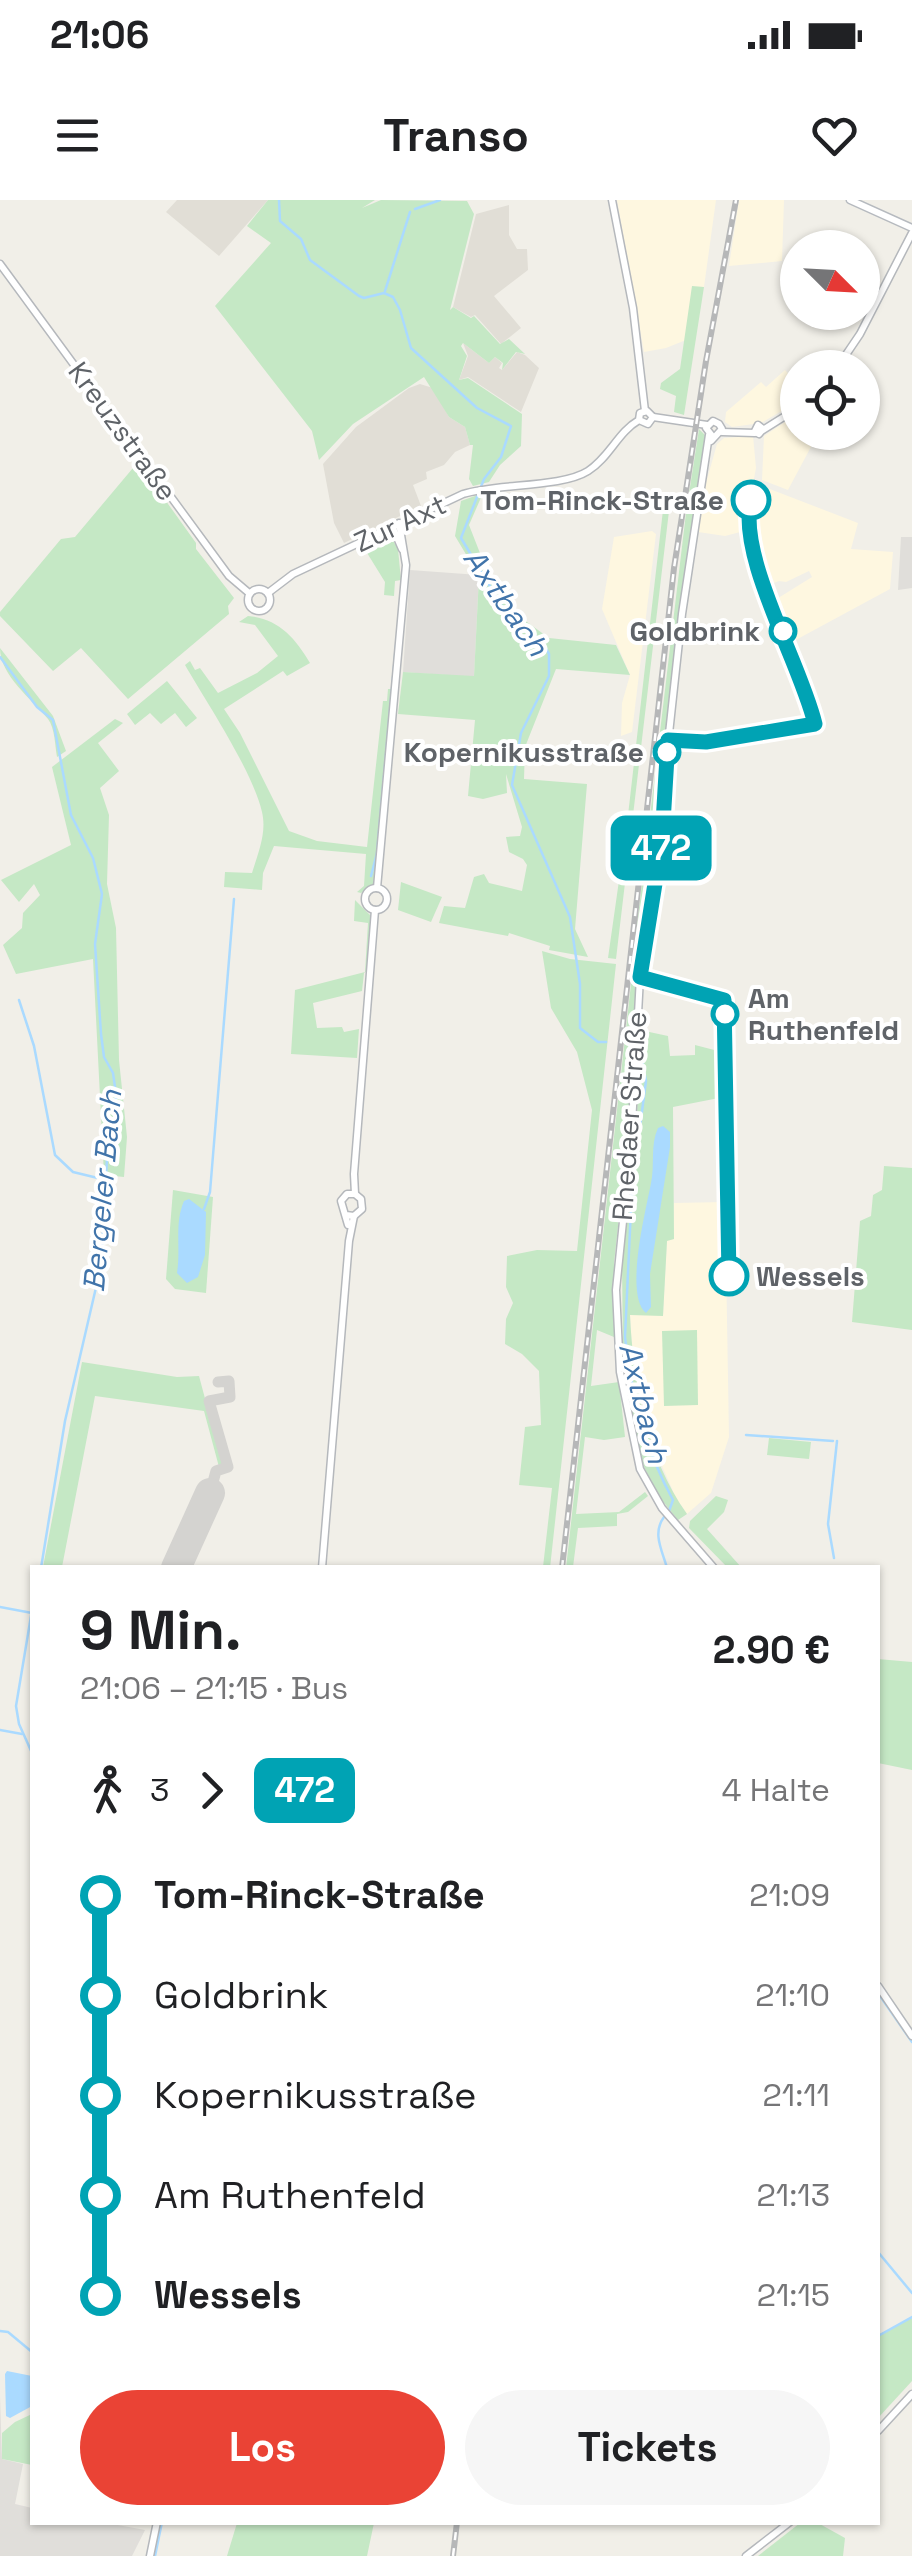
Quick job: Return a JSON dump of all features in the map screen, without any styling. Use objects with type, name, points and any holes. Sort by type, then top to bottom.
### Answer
[{"type":"street","points":[[612,200],[633,308],[645,411],[697,424],[709,431],[759,429],[780,419]]},
{"type":"street","points":[[849,350],[912,231],[850,200]]},
{"type":"street","name":"Kreuzstraße","points":[[0,264],[228,576],[249,594]]},
{"type":"street","name":"Zur Axt","points":[[268,593],[293,574],[476,490],[583,473],[645,411]]},
{"type":"street","points":[[639,420],[648,424],[653,416]]},
{"type":"street","points":[[709,431],[717,422],[721,431]]},
{"type":"street","name":"Rhedaer Straße","points":[[709,431],[688,564],[668,740],[662,840],[642,964],[617,1263],[617,1329],[634,1454],[646,1484],[711,1565]]},
{"type":"street","points":[[376,888],[405,574],[396,525]]},
{"type":"street","points":[[260,588],[268,593],[269,605],[260,611],[250,606],[249,594],[260,588]]},
{"type":"street","points":[[376,888],[383,890],[387,898],[384,906],[375,910],[367,906],[364,898],[376,888]]},
{"type":"street","points":[[322,1565],[349,1241],[350,1215],[340,1204],[352,1194],[375,910]]},
{"type":"street","points":[[350,1215],[363,1206],[352,1194]]},
{"type":"street","points":[[880,1989],[912,2036]]},
{"type":"street","points":[[880,2429],[912,2394]]},
{"type":"street","points":[[150,2556],[156,2525]]},
{"type":"street","points":[[746,2556],[786,2525]]},
{"type":"shaded area","points":[[177,200],[268,200],[219,256],[166,212]]},
{"type":"shaded area","points":[[617,200],[716,200],[704,287],[692,287],[686,340],[644,352]]},
{"type":"shaded area","points":[[739,200],[784,200],[780,261],[729,266]]},
{"type":"shaded area","points":[[509,205],[509,235],[517,249],[527,249],[528,270],[494,296],[521,328],[501,344],[475,315],[471,317],[453,307],[476,214]]},
{"type":"shaded area","points":[[463,343],[489,363],[495,357],[502,363],[502,370],[517,352],[539,368],[521,412],[468,377],[459,380],[468,356]]},
{"type":"shaded area","points":[[780,374],[780,412],[761,423],[732,427],[725,422],[726,412],[761,382],[766,387]]},
{"type":"shaded area","points":[[420,384],[433,388],[449,417],[465,427],[470,445],[455,452],[444,465],[426,472],[427,479],[413,485],[421,506],[344,543],[334,523],[323,464],[356,427]]},
{"type":"shaded area","points":[[780,425],[780,450],[809,450],[788,490],[762,480],[764,436]]},
{"type":"shaded area","points":[[753,436],[756,468],[744,531],[725,536],[698,532],[717,444],[724,438]]},
{"type":"shaded area","points":[[762,486],[858,523],[851,549],[893,552],[890,589],[792,642],[775,600],[812,577],[809,571],[769,585],[751,530],[752,510]]},
{"type":"shaded area","points":[[652,531],[656,534],[632,732],[621,736],[622,703],[630,675],[602,609],[614,537]]},
{"type":"shaded area","points":[[901,537],[912,537],[912,588],[898,590]]},
{"type":"shaded area","points":[[410,570],[479,575],[474,677],[403,672]]},
{"type":"shaded area","points":[[725,1202],[729,1437],[711,1493],[687,1514],[655,1450],[633,1367],[630,1314],[663,1315],[667,1240],[674,1239],[674,1203]]},
{"type":"shaded area","points":[[0,2396],[2,2459],[23,2464],[15,2504],[30,2508],[30,2525],[118,2525],[145,2530],[132,2556],[0,2556]]},
{"type":"green space","points":[[268,200],[375,200],[362,208],[381,200],[467,201],[474,214],[450,310],[453,307],[471,318],[474,316],[500,344],[509,339],[525,354],[516,352],[502,370],[503,363],[495,357],[489,363],[463,343],[461,346],[467,356],[459,380],[468,378],[522,414],[521,446],[500,465],[489,482],[473,486],[469,479],[473,445],[465,427],[449,417],[424,377],[353,424],[319,460],[312,431],[215,306],[271,243],[247,226]]},
{"type":"green space","points":[[692,286],[704,287],[684,415],[674,412],[676,396],[660,389],[661,383],[680,369]]},
{"type":"green space","points":[[699,429],[705,435],[666,739],[659,839],[641,960],[633,959]]},
{"type":"green space","points":[[138,462],[234,598],[228,606],[229,614],[128,699],[81,648],[53,671],[0,612],[61,539],[75,537]]},
{"type":"green space","points":[[483,493],[469,525],[487,571],[509,609],[549,638],[616,645],[630,675],[556,669],[525,747],[524,779],[587,784],[575,929],[588,957],[549,950],[550,946],[509,933],[508,936],[439,923],[444,906],[465,908],[474,877],[484,874],[489,883],[522,891],[527,865],[509,852],[506,837],[520,836],[522,827],[506,774],[507,793],[483,799],[468,796],[475,720],[398,714],[403,672],[474,676],[479,576],[455,536],[461,501]]},
{"type":"green space","points":[[663,510],[669,511],[616,959],[608,958]]},
{"type":"green space","points":[[380,538],[392,539],[398,549],[401,580],[395,581],[394,596],[384,595],[385,582],[364,548]]},
{"type":"green space","points":[[248,616],[268,621],[284,631],[310,663],[287,676],[283,671],[224,709],[289,831],[317,841],[367,847],[383,701],[387,701],[388,689],[393,689],[376,871],[374,883],[361,893],[357,892],[364,886],[366,854],[274,846],[263,873],[262,890],[224,887],[225,872],[252,873],[263,835],[262,812],[239,757],[185,665],[190,661],[195,670],[200,668],[218,693],[257,673],[278,656],[255,625],[239,622]]},
{"type":"green space","points":[[0,648],[53,716],[66,751],[57,757],[50,723],[5,668]]},
{"type":"green space","points":[[167,681],[197,718],[186,727],[175,713],[161,724],[150,713],[135,725],[127,714]]},
{"type":"green space","points":[[115,719],[123,723],[98,743],[119,771],[100,788],[109,815],[107,884],[116,928],[119,1060],[127,1137],[124,1177],[104,1175],[93,959],[16,974],[3,945],[22,928],[23,913],[40,895],[34,884],[19,902],[1,880],[71,845],[52,767]]},
{"type":"green space","points":[[401,882],[442,897],[431,922],[398,910]]},
{"type":"green space","points":[[355,900],[371,916],[367,971],[362,991],[313,1003],[317,1028],[342,1027],[344,1032],[359,1029],[357,1058],[291,1054],[295,990],[365,972],[368,923],[354,921]]},
{"type":"green space","points":[[542,951],[570,959],[616,964],[550,1565],[543,1565],[552,1488],[519,1485],[525,1427],[541,1425],[539,1371],[505,1344],[506,1319],[513,1303],[506,1287],[507,1256],[537,1250],[577,1251],[592,1110],[577,1052],[551,1008]]},
{"type":"green space","points":[[633,966],[639,967],[614,1263],[614,1337],[597,1330],[591,1386],[619,1382],[625,1437],[585,1437],[576,1514],[619,1512],[645,1492],[648,1496],[628,1512],[617,1514],[617,1526],[578,1528],[573,1565],[566,1565]]},
{"type":"green space","points":[[640,1030],[668,1036],[670,1056],[695,1055],[695,1045],[722,1052],[724,1097],[673,1107],[674,1239],[667,1241],[663,1316],[630,1315],[639,1393],[652,1444],[687,1514],[678,1520],[644,1467],[623,1351],[622,1264],[636,1144]]},
{"type":"green space","points":[[884,1166],[912,1168],[912,1330],[852,1322],[860,1221],[871,1216],[873,1195],[882,1190]]},
{"type":"green space","points":[[173,1190],[213,1197],[206,1293],[175,1289],[166,1279]]},
{"type":"green space","points":[[697,1330],[698,1405],[664,1406],[662,1331]]},
{"type":"green space","points":[[82,1362],[177,1377],[199,1376],[223,1466],[219,1467],[204,1411],[95,1396],[62,1565],[43,1565]]},
{"type":"green space","points":[[769,1438],[811,1442],[809,1459],[767,1455]]},
{"type":"green space","points":[[716,1496],[728,1500],[724,1512],[707,1529],[739,1565],[725,1565],[689,1528],[690,1521]]},
{"type":"green space","points":[[880,1659],[912,1662],[912,1770],[880,1763]]},
{"type":"green space","points":[[912,2318],[912,2381],[880,2416],[880,2334]]},
{"type":"green space","points":[[30,2415],[30,2465],[2,2459],[2,2433]]},
{"type":"green space","points":[[236,2525],[374,2525],[367,2556],[227,2556]]},
{"type":"green space","points":[[797,2525],[822,2525],[845,2538],[843,2556],[758,2556]]},
{"type":"water","points":[[663,1126],[670,1132],[670,1147],[650,1274],[651,1307],[646,1313],[637,1289],[638,1251],[652,1176],[654,1141],[658,1128]]},
{"type":"water","points":[[189,1199],[206,1212],[205,1255],[198,1277],[187,1283],[177,1273],[179,1218],[184,1201]]},
{"type":"water","points":[[7,2371],[30,2376],[30,2407],[10,2418],[6,2416]]},
{"type":"waterway","name":"Axtbach","points":[[279,200],[280,221],[301,239],[310,260],[359,296],[384,293],[393,297],[411,348],[477,408],[511,426],[501,457],[484,479],[461,538],[503,608],[542,642],[549,654],[549,676],[521,733],[512,785],[570,917],[580,984],[580,1028],[598,1042],[606,1042]]},
{"type":"waterway","points":[[415,209],[440,200]]},
{"type":"waterway","points":[[385,291],[410,212]]},
{"type":"waterway","points":[[371,876],[377,853],[396,645]]},
{"type":"waterway","name":"Bergeler Bach","points":[[0,657],[37,707],[53,720],[71,815],[93,858],[102,894],[95,944],[101,1034],[116,1094],[114,1128],[108,1141],[101,1266],[65,1421],[41,1565]]},
{"type":"waterway","points":[[204,1209],[210,1192],[234,899]]},
{"type":"waterway","points":[[19,1000],[34,1046],[55,1155],[73,1172],[106,1180]]},
{"type":"waterway","name":"Axtbach","points":[[641,1054],[646,1081],[632,1187],[625,1337],[641,1421],[673,1500],[669,1511]]},
{"type":"waterway","points":[[746,1435],[833,1441]]},
{"type":"waterway","points":[[834,1558],[828,1524],[837,1441]]},
{"type":"waterway","name":"Axtbach","points":[[664,1517],[658,1535],[666,1565]]},
{"type":"waterway","points":[[0,1607],[30,1613]]},
{"type":"waterway","name":"Bergeler Bach","points":[[30,1622],[16,1706],[30,1749]]},
{"type":"waterway","points":[[0,1730],[22,1734]]},
{"type":"waterway","points":[[880,1996],[912,2042]]},
{"type":"waterway","name":"Axtbach","points":[[880,2254],[912,2293]]},
{"type":"waterway","name":"Bergeler Bach","points":[[880,2335],[912,2317]]},
{"type":"waterway","points":[[0,2331],[8,2332],[30,2350]]},
{"type":"waterway","points":[[155,2556],[161,2525]]},
{"type":"taxiway","points":[[210,1493],[216,1471],[228,1467],[209,1401],[230,1397],[229,1381],[218,1382]]},
{"type":"runway","points":[[177,1565],[210,1493]]},
{"type":"railway","points":[[562,1565],[674,568],[736,200]]},
{"type":"railway","points":[[453,2556],[457,2525]]},
{"type":"bus line","name":"472","points":[[729,1276],[724,1000],[640,977],[662,840],[668,740],[706,742],[815,724],[756,563],[747,528],[751,500]]},
{"type":"place","name":"Tom-Rinck-Straße","points":[[751,500]]},
{"type":"place","name":"Goldbrink","points":[[783,631]]},
{"type":"place","name":"Kopernikusstraße","points":[[667,752]]},
{"type":"place","name":"Am Ruthenfeld","points":[[725,1014]]},
{"type":"place","name":"Wessels","points":[[729,1276]]}]
